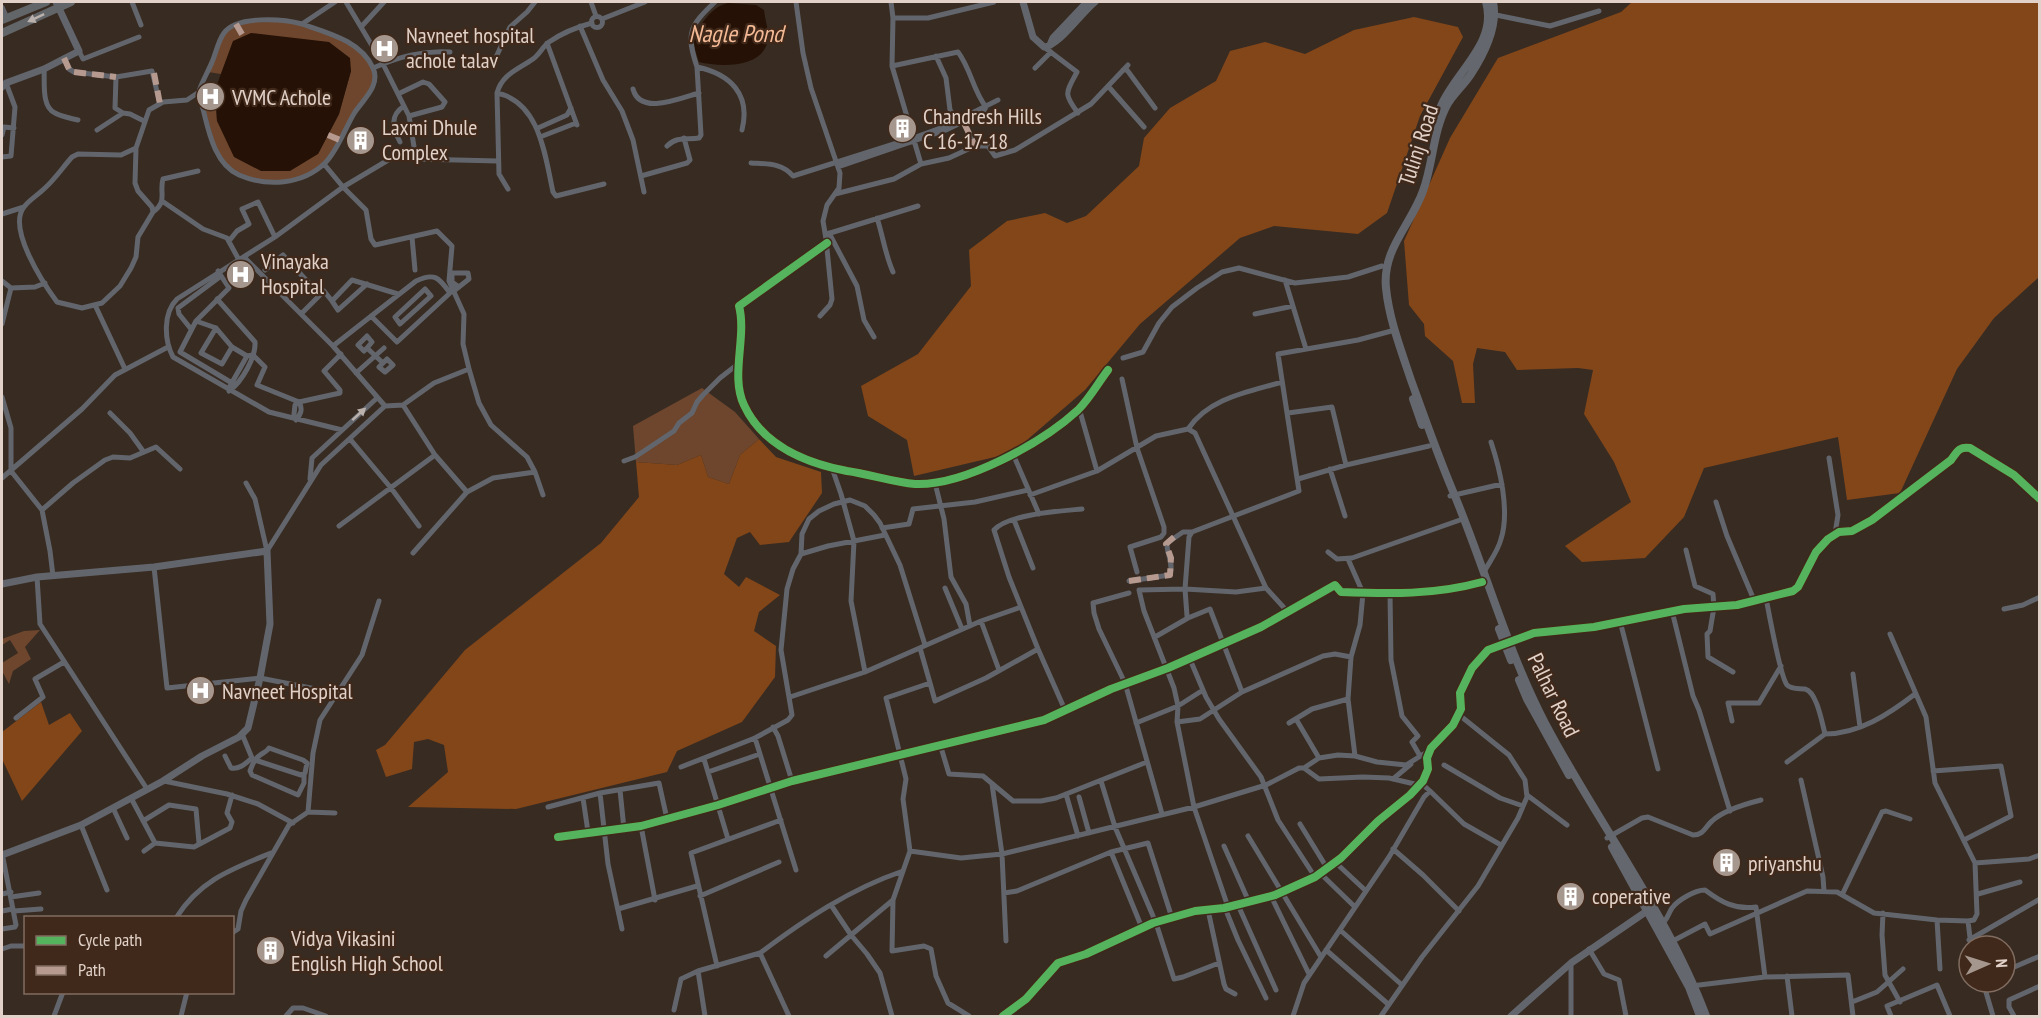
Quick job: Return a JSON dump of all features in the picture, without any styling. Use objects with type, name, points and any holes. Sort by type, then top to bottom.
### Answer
[{"type":"main road","points":[[4,19],[46,2]]},
{"type":"main road","points":[[2,33],[57,4],[71,2]]},
{"type":"main road","points":[[1486,2],[1493,15]]},
{"type":"main road","points":[[1493,2],[1493,15]]},
{"type":"main road","name":"Tulinj Road","points":[[1384,267],[1390,246],[1418,192],[1442,103],[1474,56],[1493,15]]},
{"type":"main road","name":"Palhar Road","points":[[1384,267],[1381,290],[1430,446],[1453,496],[1482,582],[1506,643],[1545,721],[1647,911],[1669,943],[1706,1017]]},
{"type":"main road","name":"Palhar Road","points":[[1393,330],[1453,496],[1484,572],[1506,643]]},
{"type":"main road","name":"Palhar Road","points":[[1609,837],[1662,924],[1669,943]]},
{"type":"main road","name":"Palhar Road","points":[[1692,986],[1700,1017]]},
{"type":"street","points":[[132,2],[141,25]]},
{"type":"street","points":[[302,24],[335,2]]},
{"type":"street","points":[[346,2],[383,64],[409,116],[416,159],[498,161]]},
{"type":"street","points":[[361,27],[384,2]]},
{"type":"street","points":[[496,55],[510,27],[535,2]]},
{"type":"street","points":[[591,2],[596,16],[602,19],[645,2]]},
{"type":"street","points":[[667,147],[671,142],[684,138],[695,139],[701,135],[697,67],[689,41],[692,31],[707,9],[715,2]]},
{"type":"street","points":[[796,2],[803,53],[811,88],[837,165],[839,180],[835,194],[827,205],[823,221],[827,234],[857,286],[864,320],[874,337]]},
{"type":"street","points":[[891,2],[894,18],[892,66],[921,164]]},
{"type":"street","points":[[894,18],[928,18],[994,2]]},
{"type":"street","points":[[1023,2],[1033,37],[1077,72],[1066,89],[1066,96],[1078,113]]},
{"type":"street","points":[[1035,68],[1053,38],[1087,2]]},
{"type":"street","points":[[1048,48],[1095,2]]},
{"type":"street","points":[[57,4],[83,58],[139,37]]},
{"type":"street","points":[[2,7],[4,19]]},
{"type":"street","points":[[1493,15],[1550,26],[1599,11]]},
{"type":"street","points":[[592,23],[592,19],[596,16]]},
{"type":"street","points":[[592,23],[599,27],[603,23],[602,19]]},
{"type":"street","points":[[153,212],[135,183],[136,148],[144,121],[150,110],[160,104],[187,100],[199,92],[224,32],[236,24],[252,20],[302,24],[350,42],[374,68],[376,78],[371,91],[324,164],[289,182],[278,183],[240,175],[222,161],[216,149],[199,92]]},
{"type":"street","points":[[508,189],[499,174],[498,161],[497,93],[504,78],[536,57],[547,43],[580,26],[592,23]]},
{"type":"street","points":[[580,26],[603,80],[622,111],[633,140],[644,192]]},
{"type":"street","points":[[540,137],[577,124],[547,43]]},
{"type":"street","points":[[2,157],[11,156],[15,107],[4,85],[44,69],[79,51]]},
{"type":"street","points":[[374,68],[400,57],[426,51],[450,52]]},
{"type":"street","points":[[892,66],[958,52],[965,61],[981,101],[986,107]]},
{"type":"street","points":[[936,56],[946,78],[950,110],[975,146]]},
{"type":"street","points":[[64,58],[69,69],[74,72],[116,76],[152,71],[160,104]]},
{"type":"street","points":[[835,194],[894,179],[921,164],[949,158],[975,146],[988,146],[995,156],[1015,150],[1091,104],[1128,64]]},
{"type":"street","points":[[697,67],[714,71],[730,81],[740,93],[742,130]]},
{"type":"street","points":[[44,69],[48,108],[53,113],[78,120]]},
{"type":"street","points":[[1123,70],[1127,70],[1155,108]]},
{"type":"street","points":[[116,76],[115,108],[144,121]]},
{"type":"street","points":[[398,94],[423,82],[429,84],[445,102],[442,107],[435,110],[409,116]]},
{"type":"street","points":[[1108,86],[1143,127]]},
{"type":"street","points":[[633,89],[640,100],[654,103],[669,102],[699,93]]},
{"type":"street","points":[[497,93],[505,94],[527,112],[538,128],[553,192],[556,195],[604,184]]},
{"type":"street","points":[[751,163],[775,164],[784,167],[793,176],[837,165],[960,123],[981,108],[998,100]]},
{"type":"street","points":[[400,142],[393,129],[394,117],[404,106]]},
{"type":"street","points":[[538,128],[567,115],[571,108]]},
{"type":"street","points":[[98,130],[123,113]]},
{"type":"street","points":[[545,125],[548,134]]},
{"type":"street","points":[[2,135],[4,127],[14,128]]},
{"type":"street","points":[[641,177],[687,163],[690,160],[684,138]]},
{"type":"street","points":[[136,148],[121,154],[74,156],[24,207],[18,217],[19,229],[26,249],[57,302],[82,308],[102,303],[123,282],[136,257],[138,237],[153,212],[160,207],[163,179],[198,171]]},
{"type":"street","points":[[342,430],[269,412],[173,357],[168,346],[168,313],[171,305],[177,299],[275,237],[343,187],[400,153]]},
{"type":"street","points":[[324,164],[369,214],[371,239],[375,245],[437,231],[452,246],[449,280],[450,285],[457,289],[464,314],[463,344],[479,403],[491,425],[527,457],[543,495]]},
{"type":"street","points":[[162,201],[203,229],[230,241],[242,259],[341,354],[385,406]]},
{"type":"street","points":[[230,241],[237,231],[249,224],[242,209],[258,202],[275,237]]},
{"type":"street","points":[[827,234],[918,206]]},
{"type":"street","points":[[2,214],[24,207]]},
{"type":"street","points":[[877,218],[886,256],[893,272]]},
{"type":"street","points":[[820,316],[830,305],[832,299],[827,234]]},
{"type":"street","points":[[412,237],[415,270]]},
{"type":"street","points":[[827,243],[739,306],[742,318],[738,364],[743,403],[755,423],[778,447],[804,459],[832,468],[913,484],[935,483],[969,474],[997,464],[1060,426],[1079,408],[1108,370]]},
{"type":"street","points":[[265,270],[283,255],[320,295]]},
{"type":"street","points":[[1123,358],[1143,352],[1158,323],[1172,307],[1222,272],[1239,268],[1295,283],[1348,277],[1384,267]]},
{"type":"street","points":[[220,273],[229,288],[196,321],[180,352],[232,383]]},
{"type":"street","points":[[191,329],[177,308],[220,273]]},
{"type":"street","points":[[333,346],[416,280],[430,276],[440,280],[450,293],[397,342],[371,316]]},
{"type":"street","points":[[332,301],[352,280],[396,296],[403,309]]},
{"type":"street","points":[[1286,280],[1306,349]]},
{"type":"street","points":[[2,282],[11,288],[34,287],[45,283]]},
{"type":"street","points":[[301,314],[324,291],[338,310],[367,284]]},
{"type":"street","points":[[2,324],[11,288]]},
{"type":"street","points":[[425,289],[431,296],[400,324],[395,317],[403,309],[425,289]]},
{"type":"street","points":[[217,299],[255,342],[255,350],[229,391]]},
{"type":"street","points":[[95,305],[125,369]]},
{"type":"street","points":[[1255,314],[1293,306]]},
{"type":"street","points":[[196,321],[216,328],[232,347],[250,355],[265,367],[257,385],[299,402],[340,393],[324,371],[341,354]]},
{"type":"street","points":[[216,328],[201,353],[222,364],[232,347]]},
{"type":"street","points":[[1129,581],[1170,575],[1171,558],[1166,546],[1183,532],[1192,532],[1299,491],[1278,354],[1358,340],[1393,330]]},
{"type":"street","points":[[2,478],[82,409],[115,375],[168,346]]},
{"type":"street","points":[[367,348],[383,363]]},
{"type":"street","points":[[356,373],[384,348]]},
{"type":"street","points":[[229,391],[235,387],[250,355]]},
{"type":"street","points":[[624,461],[674,431],[679,423],[692,413],[703,395],[738,364]]},
{"type":"street","points":[[267,551],[321,465],[385,406],[403,405],[434,383],[469,369]]},
{"type":"street","points":[[1122,379],[1137,447],[1164,527],[1161,537],[1130,547],[1137,572]]},
{"type":"street","points":[[882,528],[909,524],[913,509],[975,502],[1029,492],[1097,471],[1156,436],[1188,429],[1202,412],[1228,398],[1282,382]]},
{"type":"street","points":[[2,397],[11,428],[11,471],[42,510],[53,576]]},
{"type":"street","points":[[310,481],[312,458],[377,398]]},
{"type":"street","points":[[296,420],[300,415],[299,402]]},
{"type":"street","points":[[403,405],[435,456],[467,492]]},
{"type":"street","points":[[1288,413],[1332,407],[1346,465]]},
{"type":"street","points":[[1079,408],[1097,471]]},
{"type":"street","points":[[110,413],[130,433],[143,451]]},
{"type":"street","points":[[1188,429],[1195,433],[1266,588],[1287,612]]},
{"type":"street","points":[[350,439],[419,526]]},
{"type":"street","points":[[1484,572],[1500,544],[1503,532],[1502,484],[1491,442]]},
{"type":"street","points":[[1298,479],[1346,465],[1430,446]]},
{"type":"street","points":[[909,850],[962,858],[1002,854],[1194,807],[1266,785],[1299,768],[1304,768],[1319,758],[1338,754],[1406,765],[1430,750],[1453,725],[1461,709],[1460,693],[1472,668],[1488,650],[1534,633],[1594,627],[1672,611],[1737,605],[1793,591],[1798,587],[1816,552],[1828,539],[1835,534],[1852,531],[1872,520],[1942,467],[1959,449],[1964,447],[1970,448],[2014,475],[2040,499]]},
{"type":"street","points":[[42,510],[73,483],[105,460],[113,457],[130,458],[151,448],[159,448],[180,469]]},
{"type":"street","points":[[1013,454],[1039,514]]},
{"type":"street","points":[[339,526],[435,456]]},
{"type":"street","points":[[312,458],[321,465]]},
{"type":"street","points":[[1829,458],[1838,515],[1835,534]]},
{"type":"street","points":[[832,468],[854,542],[851,601],[865,672]]},
{"type":"street","points":[[1330,469],[1345,516]]},
{"type":"street","points":[[412,553],[467,492],[493,478],[535,472]]},
{"type":"street","points":[[15,927],[14,910],[2,854],[81,825],[131,798],[146,787],[163,780],[242,734],[248,728],[270,624],[267,551],[255,499],[246,483]]},
{"type":"street","points":[[935,483],[948,544],[951,577],[966,604],[970,626]]},
{"type":"street","points":[[1453,496],[1502,484]]},
{"type":"street","points":[[681,767],[755,738],[788,720],[792,715],[781,642],[787,589],[793,569],[801,554],[802,534],[809,519],[819,511],[843,501],[850,500],[864,506],[874,515],[900,565],[935,700],[999,670],[1037,647]]},
{"type":"street","points":[[1716,502],[1727,536],[1754,600]]},
{"type":"street","points":[[1065,710],[1021,607],[994,530],[1014,520],[1039,514],[1082,509]]},
{"type":"street","points":[[1014,520],[1033,568]]},
{"type":"street","points":[[1328,552],[1337,559],[1348,559],[1460,520]]},
{"type":"street","points":[[1188,618],[1185,608],[1185,589],[1189,537],[1192,532]]},
{"type":"street","points":[[801,554],[885,535]]},
{"type":"street","points":[[1686,550],[1695,586],[1713,594],[1714,606],[1710,630],[1707,634],[1708,657],[1733,672]]},
{"type":"street","points":[[2,584],[53,576],[154,567],[267,551]]},
{"type":"street","points":[[1348,559],[1363,593],[1360,625],[1351,657],[1348,699],[1355,756]]},
{"type":"street","points":[[154,567],[167,688],[260,678],[336,693]]},
{"type":"street","points":[[37,578],[40,624],[146,787]]},
{"type":"street","points":[[558,837],[641,826],[718,805],[792,781],[1044,720],[1125,683],[1223,645],[1335,585],[1341,592],[1390,594],[1435,592],[1482,582]]},
{"type":"street","points":[[945,588],[962,629]]},
{"type":"street","points":[[1266,588],[1236,592],[1185,589],[1139,590],[1144,611],[1168,668],[1178,706],[1177,722],[1194,807],[1238,940],[1266,998]]},
{"type":"street","points":[[1129,593],[1094,603],[1094,613],[1099,629],[1125,683],[1162,814]]},
{"type":"street","points":[[1390,594],[1391,660],[1402,716],[1418,736],[1412,742],[1421,755]]},
{"type":"street","points":[[2004,609],[2023,605],[2040,597]]},
{"type":"street","points":[[1766,598],[1787,685],[1792,688],[1808,689],[1814,694],[1825,734]]},
{"type":"street","points":[[308,812],[313,753],[320,720],[362,655],[379,601]]},
{"type":"street","points":[[790,698],[865,672],[981,621],[1021,607]]},
{"type":"street","points":[[1155,637],[1188,618],[1210,609],[1242,692]]},
{"type":"street","points":[[1672,611],[1693,696],[1730,811]]},
{"type":"street","points":[[981,621],[999,670]]},
{"type":"street","points":[[1620,621],[1658,769]]},
{"type":"street","points":[[1669,943],[1705,924],[1710,934],[1807,891],[1837,892],[1874,913],[1938,920],[1968,921],[1977,917],[1976,863],[1935,783],[1926,717],[1890,634]]},
{"type":"street","points":[[1177,722],[1200,719],[1242,692],[1323,657],[1335,654],[1351,657]]},
{"type":"street","points":[[1190,657],[1214,711],[1266,785],[1268,797],[1278,820],[1317,875],[1355,907]]},
{"type":"street","points":[[16,718],[43,697],[35,679],[64,662]]},
{"type":"street","points":[[1732,720],[1728,703],[1759,702],[1781,666]]},
{"type":"street","points":[[1853,674],[1860,728]]},
{"type":"street","points":[[930,683],[886,698],[906,779],[903,799],[909,850],[893,900],[892,951],[924,946],[931,949],[936,976],[948,1003],[969,1017]]},
{"type":"street","points":[[1136,723],[1178,706],[1203,690]]},
{"type":"street","points":[[1787,762],[1825,734],[1860,728],[1886,715],[1915,694]]},
{"type":"street","points":[[1289,723],[1312,709],[1348,699]]},
{"type":"street","points":[[1381,1017],[1402,985],[1478,886],[1527,795],[1525,780],[1509,755],[1458,714]]},
{"type":"street","points":[[1296,719],[1319,758]]},
{"type":"street","points":[[773,728],[778,736],[792,781]]},
{"type":"street","points":[[225,756],[231,768],[234,769],[241,767],[254,759],[271,748],[303,760],[307,765],[304,783],[298,795],[252,776],[251,769],[254,759],[242,734]]},
{"type":"street","points":[[755,738],[796,870]]},
{"type":"street","points":[[940,744],[949,774],[983,776],[1013,801],[1041,801],[1066,794],[1147,762]]},
{"type":"street","points":[[1003,1017],[1026,999],[1058,963],[1086,954],[1156,923],[1195,911],[1226,908],[1271,896],[1317,875],[1335,862],[1377,821],[1420,784],[1428,769],[1427,758],[1430,750]]},
{"type":"street","points":[[708,772],[760,754]]},
{"type":"street","points":[[13,849],[17,845],[82,820],[146,787],[198,755],[202,756]]},
{"type":"street","points":[[1393,779],[1421,755]]},
{"type":"street","points":[[254,759],[304,775]]},
{"type":"street","points":[[704,759],[728,839]]},
{"type":"street","points":[[1444,765],[1500,798],[1523,806]]},
{"type":"street","points":[[1933,771],[2001,766],[2011,816],[1964,840]]},
{"type":"street","points":[[1304,768],[1319,779],[1363,777],[1420,784],[1464,824],[1501,845]]},
{"type":"street","points":[[163,780],[232,795],[258,804],[293,823]]},
{"type":"street","points":[[1801,780],[1823,877],[1824,891]]},
{"type":"street","points":[[1101,781],[1115,827],[1156,923],[1175,980],[1218,963]]},
{"type":"street","points":[[548,807],[600,793],[659,783],[667,819]]},
{"type":"street","points":[[992,784],[1002,854],[1006,941]]},
{"type":"street","points":[[620,790],[624,829]]},
{"type":"street","points":[[1302,1017],[1294,1014],[1309,974],[1430,791]]},
{"type":"street","points":[[600,793],[605,847],[622,929]]},
{"type":"street","points":[[1066,794],[1077,836]]},
{"type":"street","points":[[144,851],[155,843],[194,847],[230,828],[232,822],[227,813],[232,795]]},
{"type":"street","points":[[1527,795],[1567,825]]},
{"type":"street","points":[[1079,797],[1089,833]]},
{"type":"street","points":[[131,798],[155,843]]},
{"type":"street","points":[[583,798],[588,832]]},
{"type":"street","points":[[1609,837],[1642,818],[1648,817],[1698,835],[1704,832],[1711,821],[1730,811],[1761,800]]},
{"type":"street","points":[[143,821],[169,805],[196,809],[199,843]]},
{"type":"street","points":[[113,808],[126,838]]},
{"type":"street","points":[[1842,895],[1882,812],[1886,811],[1910,819]]},
{"type":"street","points":[[234,932],[238,929],[241,911],[271,853],[289,825],[308,812],[335,813]]},
{"type":"street","points":[[717,966],[691,853],[781,820]]},
{"type":"street","points":[[1300,824],[1327,868]]},
{"type":"street","points":[[81,825],[107,890]]},
{"type":"street","points":[[641,826],[655,900]]},
{"type":"street","points":[[1248,836],[1321,957]]},
{"type":"street","points":[[1004,893],[1017,891],[1110,852],[1148,843],[1172,918]]},
{"type":"street","points":[[1224,846],[1249,902]]},
{"type":"street","points":[[1393,849],[1459,911]]},
{"type":"street","points":[[1110,852],[1142,928]]},
{"type":"street","points":[[177,916],[185,903],[212,879],[271,853]]},
{"type":"street","points":[[1976,863],[2040,855]]},
{"type":"street","points":[[700,896],[779,862]]},
{"type":"street","points":[[1335,862],[1366,891]]},
{"type":"street","points":[[674,1010],[681,979],[698,971],[760,953],[850,893],[903,871]]},
{"type":"street","points":[[1978,894],[2020,882]]},
{"type":"street","points":[[618,909],[697,886]]},
{"type":"street","points":[[1662,924],[1672,907],[1698,890],[1705,890],[1724,904],[1745,908],[1756,907],[1764,977]]},
{"type":"street","points":[[2,894],[39,893]]},
{"type":"street","points":[[1271,896],[1309,974]]},
{"type":"street","points":[[1984,934],[2040,899]]},
{"type":"street","points":[[825,956],[893,900]]},
{"type":"street","points":[[1238,904],[1276,990]]},
{"type":"street","points":[[831,905],[880,973],[892,1017]]},
{"type":"street","points":[[2,911],[41,909]]},
{"type":"street","points":[[1208,910],[1218,963],[1226,988],[1235,994]]},
{"type":"street","points":[[1511,1017],[1571,963],[1647,911]]},
{"type":"street","points":[[1883,913],[1883,958],[1888,981],[1900,1002]]},
{"type":"street","points":[[1938,920],[1940,969]]},
{"type":"street","points":[[1968,921],[1969,934]]},
{"type":"street","points":[[2,929],[24,926]]},
{"type":"street","points":[[1340,930],[1402,985]]},
{"type":"street","points":[[2,949],[24,946]]},
{"type":"street","points":[[1589,949],[1604,974],[1619,980],[1626,1017]]},
{"type":"street","points":[[1326,950],[1388,1004]]},
{"type":"street","points":[[760,953],[789,1017]]},
{"type":"street","points":[[2017,966],[2040,956]]},
{"type":"street","points":[[1571,963],[1571,1017]]},
{"type":"street","points":[[1852,1002],[1876,992],[1903,969]]},
{"type":"street","points":[[698,971],[705,1017]]},
{"type":"street","points":[[1692,986],[1764,977],[1848,975],[1853,1017]]},
{"type":"street","points":[[1787,976],[1792,1017]]},
{"type":"street","points":[[1891,1017],[1887,1006],[1937,985],[1950,1017]]},
{"type":"street","points":[[2014,1017],[2009,1007],[2009,1000],[2040,986]]},
{"type":"street","points":[[54,1017],[63,994]]},
{"type":"street","points":[[181,1017],[187,994]]},
{"type":"street","points":[[1986,994],[1993,1017]]},
{"type":"street","points":[[286,1017],[293,1008],[303,1008],[326,1017]]},
{"type":"shaded area","points":[[1632,2],[2039,2],[2039,277],[1994,318],[1957,369],[1900,493],[1847,500],[1838,437],[1704,468],[1684,517],[1645,558],[1582,562],[1565,546],[1631,502],[1614,462],[1584,414],[1593,370],[1578,368],[1517,370],[1505,352],[1477,348],[1473,364],[1475,403],[1462,403],[1453,361],[1425,336],[1424,324],[1409,305],[1404,241],[1450,138],[1498,58],[1621,12]]},
{"type":"shaded area","points":[[1414,17],[1458,27],[1463,37],[1420,116],[1387,213],[1358,234],[1274,226],[1240,238],[1140,324],[1085,390],[1012,453],[914,476],[907,440],[868,416],[861,386],[918,354],[971,286],[969,250],[1007,221],[1045,213],[1067,223],[1086,216],[1139,166],[1144,138],[1170,108],[1216,81],[1230,51],[1265,42],[1305,54],[1354,30]]},
{"type":"shaded area","points":[[252,20],[297,23],[350,42],[366,57],[376,78],[324,164],[299,179],[278,183],[240,175],[230,169],[216,149],[204,105],[216,106],[217,121],[318,154],[339,114],[351,71],[233,42],[221,74],[208,72],[224,32]]},
{"type":"shaded area","points":[[702,388],[735,412],[759,439],[740,455],[729,484],[708,477],[701,455],[677,465],[636,462],[633,426]]},
{"type":"shaded area","points":[[759,439],[776,457],[821,472],[822,493],[789,542],[760,545],[750,532],[737,538],[724,574],[739,587],[746,577],[780,595],[759,612],[754,631],[776,646],[775,677],[742,722],[677,751],[667,772],[516,809],[408,807],[448,772],[444,745],[428,739],[414,742],[412,769],[386,777],[376,750],[385,745],[465,650],[601,543],[639,497],[636,462],[677,465],[701,455],[708,477],[729,484],[740,455]]},
{"type":"shaded area","points":[[40,630],[25,647],[31,659],[13,671],[9,684],[2,671],[2,663],[18,653],[10,640],[2,645],[2,639],[24,631]]},
{"type":"shaded area","points":[[41,702],[49,725],[70,713],[82,731],[22,801],[2,759],[2,732]]},
{"type":"water","name":"Nagle Pond","points":[[728,3],[756,5],[764,10],[768,36],[765,49],[750,61],[740,64],[718,65],[699,62],[692,40],[711,13]]},
{"type":"water","points":[[251,33],[329,42],[350,58],[351,71],[339,114],[318,154],[290,171],[261,171],[234,157],[217,121],[215,90],[233,41]]},
{"type":"marked path","points":[[236,24],[243,36]]},
{"type":"marked path","points":[[64,58],[69,69],[74,72],[116,77]]},
{"type":"marked path","points":[[154,73],[160,104]]},
{"type":"marked path","points":[[964,123],[975,146]]},
{"type":"marked path","points":[[328,135],[340,140]]},
{"type":"marked path","points":[[1129,581],[1170,575],[1171,558],[1166,544],[1174,537]]},
{"type":"cycle path","points":[[827,243],[739,306],[741,330],[738,382],[744,405],[752,419],[774,442],[801,457],[831,468],[907,483],[935,483],[956,478],[1001,460],[1063,423],[1078,410],[1108,370]]},
{"type":"cycle path","points":[[1003,1016],[1026,999],[1058,963],[1086,954],[1153,923],[1195,911],[1224,908],[1275,895],[1315,877],[1341,858],[1423,781],[1428,769],[1427,758],[1431,748],[1453,725],[1461,709],[1460,693],[1472,668],[1488,650],[1534,633],[1594,627],[1684,609],[1737,605],[1793,591],[1798,587],[1816,552],[1828,539],[1839,532],[1852,531],[1872,520],[1951,460],[1963,448],[1970,448],[2014,475],[2040,499]]},
{"type":"cycle path","points":[[558,837],[641,826],[718,805],[792,781],[1044,720],[1111,689],[1168,668],[1261,627],[1335,585],[1341,592],[1394,593],[1447,589],[1482,582]]},
{"type":"place","name":"Navneet hospital achole talav","points":[[385,48]]},
{"type":"place","name":"VVMC Achole","points":[[211,97]]},
{"type":"place","name":"Chandresh Hills C 16-17-18","points":[[902,129]]},
{"type":"place","name":"Laxmi Dhule Complex","points":[[361,140]]},
{"type":"place","name":"Vinayaka Hospital","points":[[240,274]]},
{"type":"place","name":"Navneet Hospital","points":[[201,691]]},
{"type":"place","name":"priyanshu","points":[[1727,863]]},
{"type":"place","name":"coperative","points":[[1571,896]]},
{"type":"place","name":"Vidya Vikasini English High School","points":[[270,951]]}]
